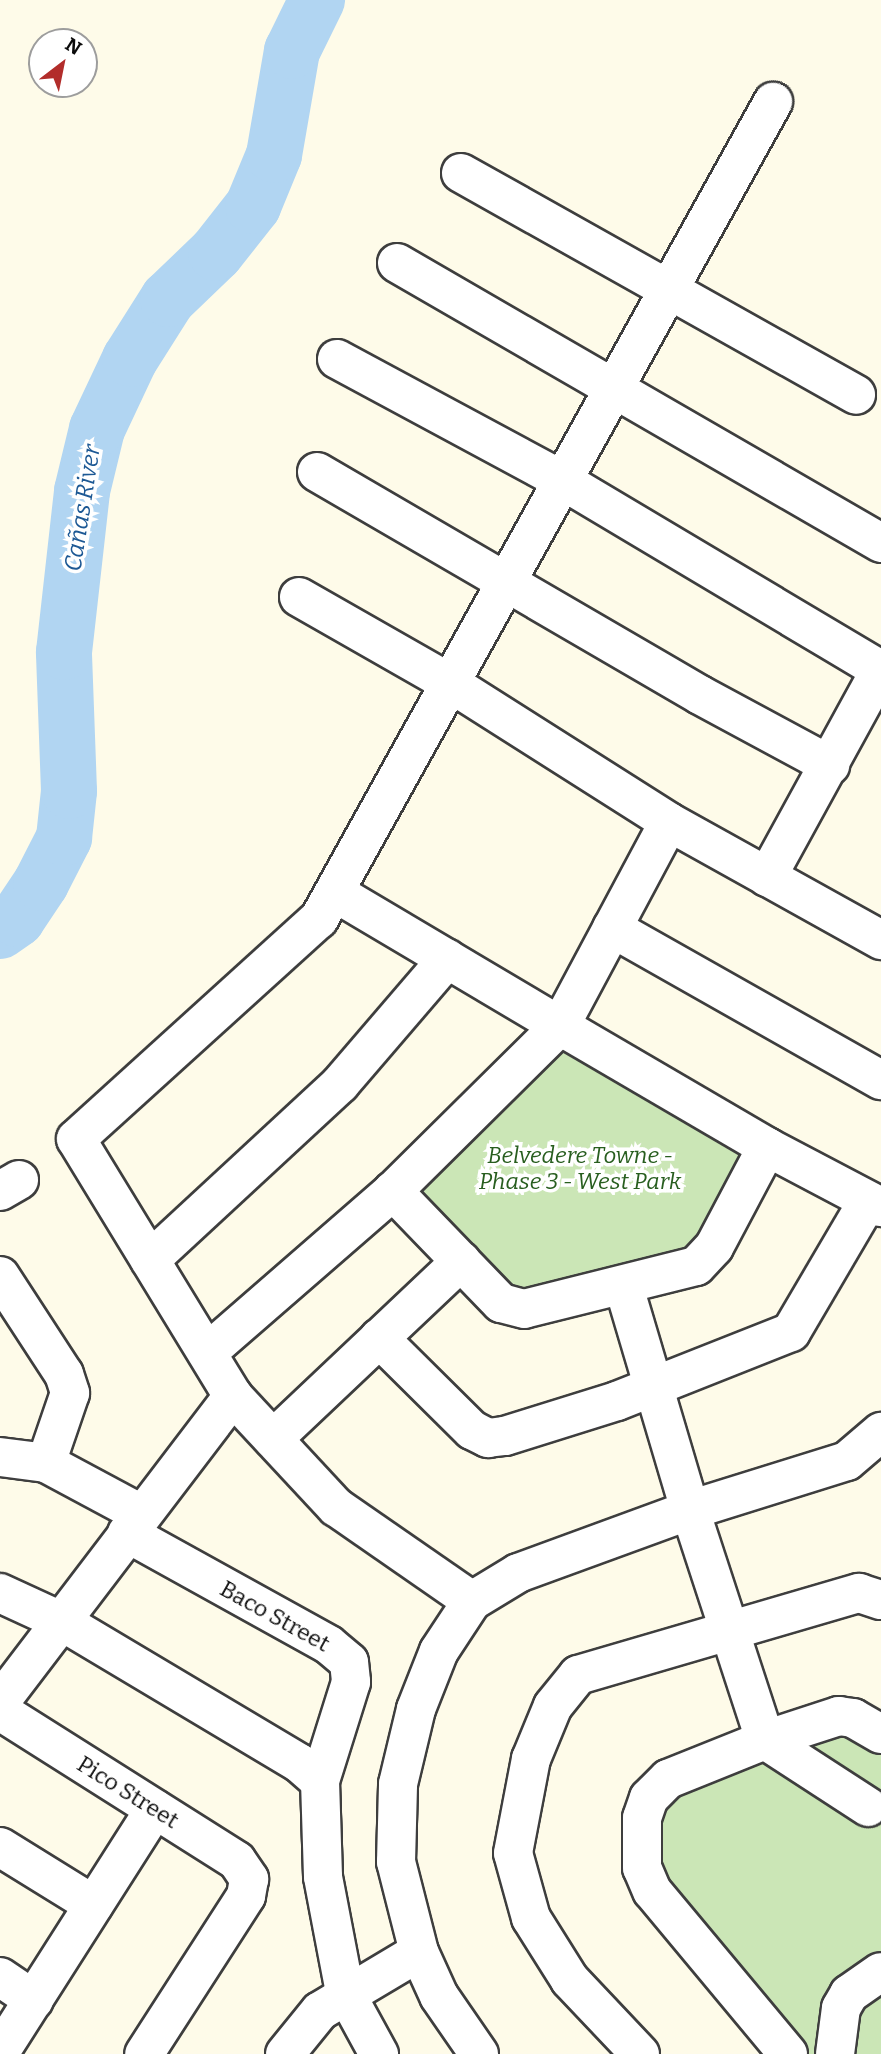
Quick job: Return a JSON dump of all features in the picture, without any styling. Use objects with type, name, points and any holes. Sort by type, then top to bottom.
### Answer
[{"type":"street","points":[[472,1601],[335,1507],[233,1396],[209,1351],[76,1139],[319,919],[450,683],[508,585],[773,103]]},
{"type":"street","points":[[461,173],[856,395]]},
{"type":"street","points":[[397,263],[881,543]]},
{"type":"street","points":[[337,359],[565,482],[881,669],[768,877]]},
{"type":"street","points":[[317,472],[508,585],[830,765]]},
{"type":"street","points":[[299,597],[450,683],[668,822],[881,940]]},
{"type":"street","points":[[209,1351],[393,1191],[560,1026],[668,822]]},
{"type":"street","points":[[336,892],[766,1147],[875,1204],[791,1332],[653,1386],[505,1436],[488,1438],[472,1430],[379,1338]]},
{"type":"street","points":[[612,928],[881,1080]]},
{"type":"street","points":[[150,1260],[340,1084],[447,959]]},
{"type":"street","points":[[393,1191],[501,1303],[524,1309],[624,1287],[696,1266],[714,1247],[766,1147]]},
{"type":"street","points":[[272,1439],[461,1261]]},
{"type":"street","points":[[0,1276],[64,1374],[70,1393],[46,1463]]},
{"type":"street","points":[[624,1287],[690,1510],[731,1627],[765,1740],[868,1807]]},
{"type":"street","points":[[0,1702],[233,1396]]},
{"type":"street","points":[[479,2054],[439,1996],[419,1952],[396,1862],[398,1784],[416,1709],[429,1674],[472,1601],[518,1573],[690,1510],[847,1461],[881,1432]]},
{"type":"street","points":[[0,1457],[46,1463],[134,1523]]},
{"type":"street","name":"Baco Street","points":[[134,1523],[329,1646],[349,1662],[351,1682],[320,1781]]},
{"type":"street","points":[[0,1593],[61,1621],[299,1763],[320,1781],[325,1893],[345,1992],[379,2054]]},
{"type":"street","points":[[640,2054],[570,1980],[531,1918],[513,1853],[531,1759],[552,1706],[578,1675],[731,1627],[859,1593],[881,1600]]},
{"type":"street","name":"Pico Street","points":[[0,1712],[237,1861],[249,1879],[246,1896],[144,2054]]},
{"type":"street","points":[[788,2054],[652,1891],[642,1868],[642,1818],[649,1798],[668,1779],[765,1740],[839,1716],[853,1718],[881,1734]]},
{"type":"street","points":[[0,2052],[155,1809]]},
{"type":"street","points":[[0,1847],[94,1905]]},
{"type":"street","points":[[285,2054],[304,2025],[345,1992],[419,1952]]},
{"type":"street","points":[[835,2054],[841,2007],[849,1994],[880,1972]]},
{"type":"street","points":[[0,1977],[34,2000]]},
{"type":"green space","name":"Belvedere Towne - Phase 3 - West Park","points":[[560,1026],[757,1141],[704,1244],[685,1256],[505,1294],[405,1191]]},
{"type":"green space","points":[[839,1716],[881,1734],[881,2054],[787,2054],[652,1891],[649,1798]]},
{"type":"waterway","name":"Cañas River","points":[[0,931],[17,919],[41,883],[64,838],[69,791],[64,652],[82,491],[97,429],[130,359],[168,299],[216,253],[253,206],[274,155],[292,51],[317,0]]}]
